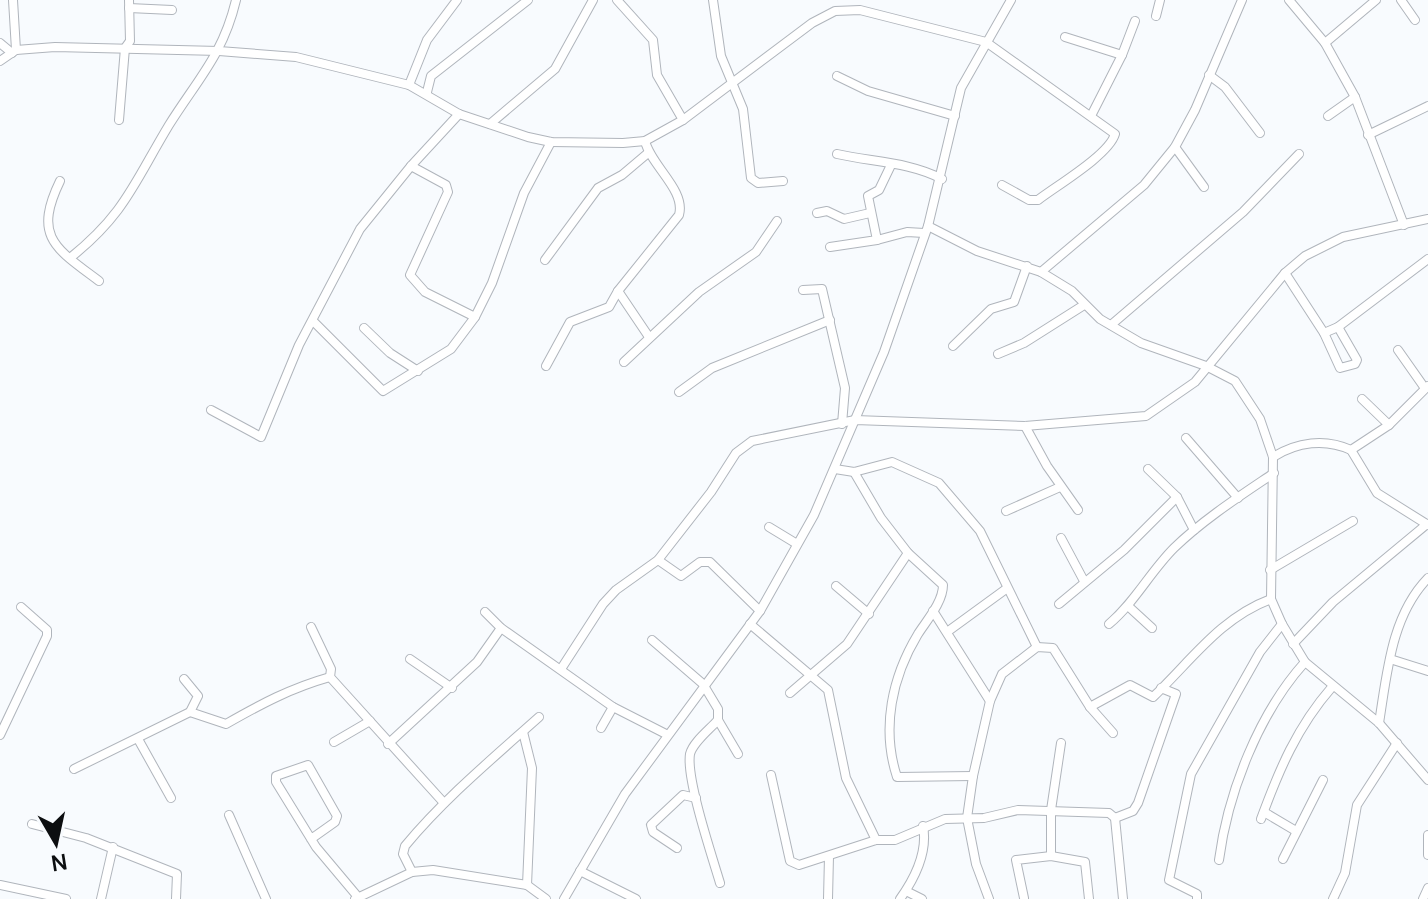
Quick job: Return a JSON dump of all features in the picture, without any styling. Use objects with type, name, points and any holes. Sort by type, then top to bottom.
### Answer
[{"type":"street","points":[[13,0],[14,52]]},
{"type":"street","points":[[70,258],[102,232],[119,213],[171,123],[219,51],[236,0]]},
{"type":"street","points":[[409,85],[427,40],[457,0]]},
{"type":"street","points":[[427,92],[431,76],[528,0]]},
{"type":"street","points":[[490,124],[555,69],[593,0]]},
{"type":"street","points":[[617,0],[653,40],[657,75],[683,120]]},
{"type":"street","points":[[713,0],[721,56],[743,109],[753,182],[783,181]]},
{"type":"street","points":[[564,899],[625,794],[666,734],[760,611],[835,469],[904,299],[942,179],[961,88],[1011,0]]},
{"type":"street","points":[[1156,16],[1160,0]]},
{"type":"street","points":[[1041,272],[1144,185],[1175,147],[1242,0]]},
{"type":"street","points":[[1289,0],[1325,43],[1355,97],[1404,225]]},
{"type":"street","points":[[1325,43],[1376,0]]},
{"type":"street","points":[[1401,0],[1415,20]]},
{"type":"street","points":[[119,120],[125,48],[130,41],[129,4],[172,10]]},
{"type":"street","points":[[0,61],[14,52],[125,48],[296,57],[409,85],[427,92],[459,114],[551,142],[645,141],[683,120],[732,86],[812,23],[835,11],[862,5],[986,42],[1037,81],[1092,114],[1115,134],[1113,141],[1093,159],[1038,200],[1002,185]]},
{"type":"street","points":[[1092,114],[1122,55],[1135,21]]},
{"type":"street","points":[[1065,37],[1122,55]]},
{"type":"street","points":[[0,43],[14,52]]},
{"type":"street","points":[[1209,75],[1225,87],[1260,133]]},
{"type":"street","points":[[837,76],[868,91],[955,116]]},
{"type":"street","points":[[1328,116],[1355,97]]},
{"type":"street","points":[[1368,135],[1428,106]]},
{"type":"street","points":[[211,410],[261,437],[299,345],[360,229],[411,166],[459,114]]},
{"type":"street","points":[[546,366],[570,322],[606,310],[676,221],[681,201],[648,153],[645,141]]},
{"type":"street","points":[[313,321],[383,391],[451,349],[475,317],[492,283],[524,193],[551,142]]},
{"type":"street","points":[[1175,147],[1204,187]]},
{"type":"street","points":[[545,260],[598,188],[622,175],[648,153]]},
{"type":"street","points":[[837,154],[891,165],[917,166],[942,179]]},
{"type":"street","points":[[1111,325],[1243,212],[1299,154]]},
{"type":"street","points":[[877,240],[868,196],[879,190],[891,165]]},
{"type":"street","points":[[411,166],[446,185],[448,192],[410,275],[425,292],[475,317]]},
{"type":"street","points":[[60,181],[49,205],[47,226],[55,247],[99,281]]},
{"type":"street","points":[[817,213],[827,211],[844,219],[870,213]]},
{"type":"street","points":[[561,669],[603,604],[658,560],[743,446],[783,432],[855,420],[1025,426],[1146,416],[1187,390],[1261,306],[1285,273],[1324,244],[1428,219]]},
{"type":"street","points":[[624,362],[721,275],[756,252],[777,221]]},
{"type":"street","points":[[830,247],[926,230],[1041,272],[1072,291],[1084,305],[1111,325],[1141,343],[1206,366],[1235,381],[1260,419],[1273,457],[1271,599],[1282,624],[1305,662],[1379,723],[1428,780]]},
{"type":"street","points":[[1324,333],[1338,327],[1428,259]]},
{"type":"street","points":[[953,346],[991,309],[1014,302],[1027,266]]},
{"type":"street","points":[[1285,273],[1324,333],[1340,368],[1355,364],[1356,356],[1338,327]]},
{"type":"street","points":[[803,290],[822,289],[845,388],[842,424]]},
{"type":"street","points":[[618,291],[649,337]]},
{"type":"street","points":[[998,354],[1024,343],[1084,305]]},
{"type":"street","points":[[679,392],[712,368],[830,320]]},
{"type":"street","points":[[364,328],[390,353],[418,371]]},
{"type":"street","points":[[1351,450],[1389,425],[1426,386],[1398,350]]},
{"type":"street","points":[[1362,399],[1389,425]]},
{"type":"street","points":[[1025,426],[1060,487],[1078,510]]},
{"type":"street","points":[[1186,438],[1238,498]]},
{"type":"street","points":[[1273,457],[1291,445],[1339,444],[1351,450],[1377,493],[1428,525],[1333,602],[1293,644]]},
{"type":"street","points":[[835,469],[854,472],[892,462],[939,483],[976,525],[1037,647]]},
{"type":"street","points":[[1148,469],[1177,497],[1194,530]]},
{"type":"street","points":[[854,472],[881,518],[908,553],[943,585],[891,692],[895,770],[900,779],[973,776]]},
{"type":"street","points":[[1109,624],[1194,530],[1274,473]]},
{"type":"street","points":[[1006,511],[1060,487]]},
{"type":"street","points":[[1059,604],[1124,550],[1177,497]]},
{"type":"street","points":[[1270,570],[1353,521]]},
{"type":"street","points":[[769,527],[797,544]]},
{"type":"street","points":[[1061,538],[1084,581]]},
{"type":"street","points":[[790,693],[847,644],[908,553]]},
{"type":"street","points":[[658,560],[681,576],[700,562],[710,562],[760,611]]},
{"type":"street","points":[[1379,723],[1390,659],[1417,589],[1428,578]]},
{"type":"street","points":[[836,586],[869,614]]},
{"type":"street","points":[[947,632],[1006,589]]},
{"type":"street","points":[[1090,707],[1130,685],[1149,698],[1207,639],[1248,607],[1271,599]]},
{"type":"street","points":[[1128,606],[1152,628]]},
{"type":"street","points":[[0,735],[47,636],[47,630],[21,607]]},
{"type":"street","points":[[933,611],[990,701]]},
{"type":"street","points":[[485,612],[501,628],[613,707],[666,734]]},
{"type":"street","points":[[750,624],[811,672],[831,696],[846,778],[876,840]]},
{"type":"street","points":[[1197,899],[1197,894],[1169,880],[1191,774],[1260,652],[1282,624]]},
{"type":"street","points":[[311,627],[331,669],[330,677],[444,803]]},
{"type":"street","points":[[388,744],[452,688],[477,662],[501,628]]},
{"type":"street","points":[[652,640],[703,684],[718,709],[718,720],[738,754]]},
{"type":"street","points":[[989,899],[976,864],[967,818],[990,701],[1002,674],[1037,647],[1057,651],[1090,707],[1113,733]]},
{"type":"street","points":[[410,659],[452,688]]},
{"type":"street","points":[[1390,659],[1428,671]]},
{"type":"street","points":[[1219,860],[1224,825],[1243,771],[1287,682],[1305,662]]},
{"type":"street","points":[[190,712],[226,724],[256,704],[298,686],[330,677]]},
{"type":"street","points":[[74,769],[190,712],[198,699],[184,679]]},
{"type":"street","points":[[1296,831],[1262,815],[1290,746],[1309,713],[1332,687]]},
{"type":"street","points":[[1115,818],[1133,811],[1138,803],[1168,725],[1176,694],[1161,688]]},
{"type":"street","points":[[601,728],[613,707]]},
{"type":"street","points":[[412,872],[403,854],[405,846],[444,803],[539,717]]},
{"type":"street","points":[[718,720],[691,752],[696,798],[720,883]]},
{"type":"street","points":[[334,742],[370,721]]},
{"type":"street","points":[[523,732],[532,781],[527,885]]},
{"type":"street","points":[[138,739],[171,798]]},
{"type":"street","points":[[1051,856],[1051,810],[1061,743]]},
{"type":"street","points":[[1333,899],[1345,873],[1360,798],[1397,743]]},
{"type":"street","points":[[311,839],[335,822],[337,816],[308,765],[287,770],[276,780],[311,839],[356,898],[381,895],[412,872],[433,870],[527,885],[546,899]]},
{"type":"street","points":[[771,775],[790,861],[799,865],[876,840],[895,840],[923,826],[967,818],[984,818],[1018,810],[1109,813],[1115,818],[1123,899]]},
{"type":"street","points":[[1283,859],[1323,780]]},
{"type":"street","points":[[677,848],[653,832],[651,825],[683,795],[696,798]]},
{"type":"street","points":[[229,815],[266,899]]},
{"type":"street","points":[[32,824],[113,847],[177,874],[176,899]]},
{"type":"street","points":[[922,899],[903,895],[924,846],[923,826]]},
{"type":"street","points":[[1428,835],[1428,855]]},
{"type":"street","points":[[101,899],[113,847]]},
{"type":"street","points":[[828,899],[829,856]]},
{"type":"street","points":[[1024,898],[1016,860],[1051,856],[1085,862],[1089,899]]},
{"type":"street","points":[[580,871],[636,899]]},
{"type":"street","points":[[0,885],[66,899]]},
{"type":"street","points":[[1423,899],[1428,888]]}]
